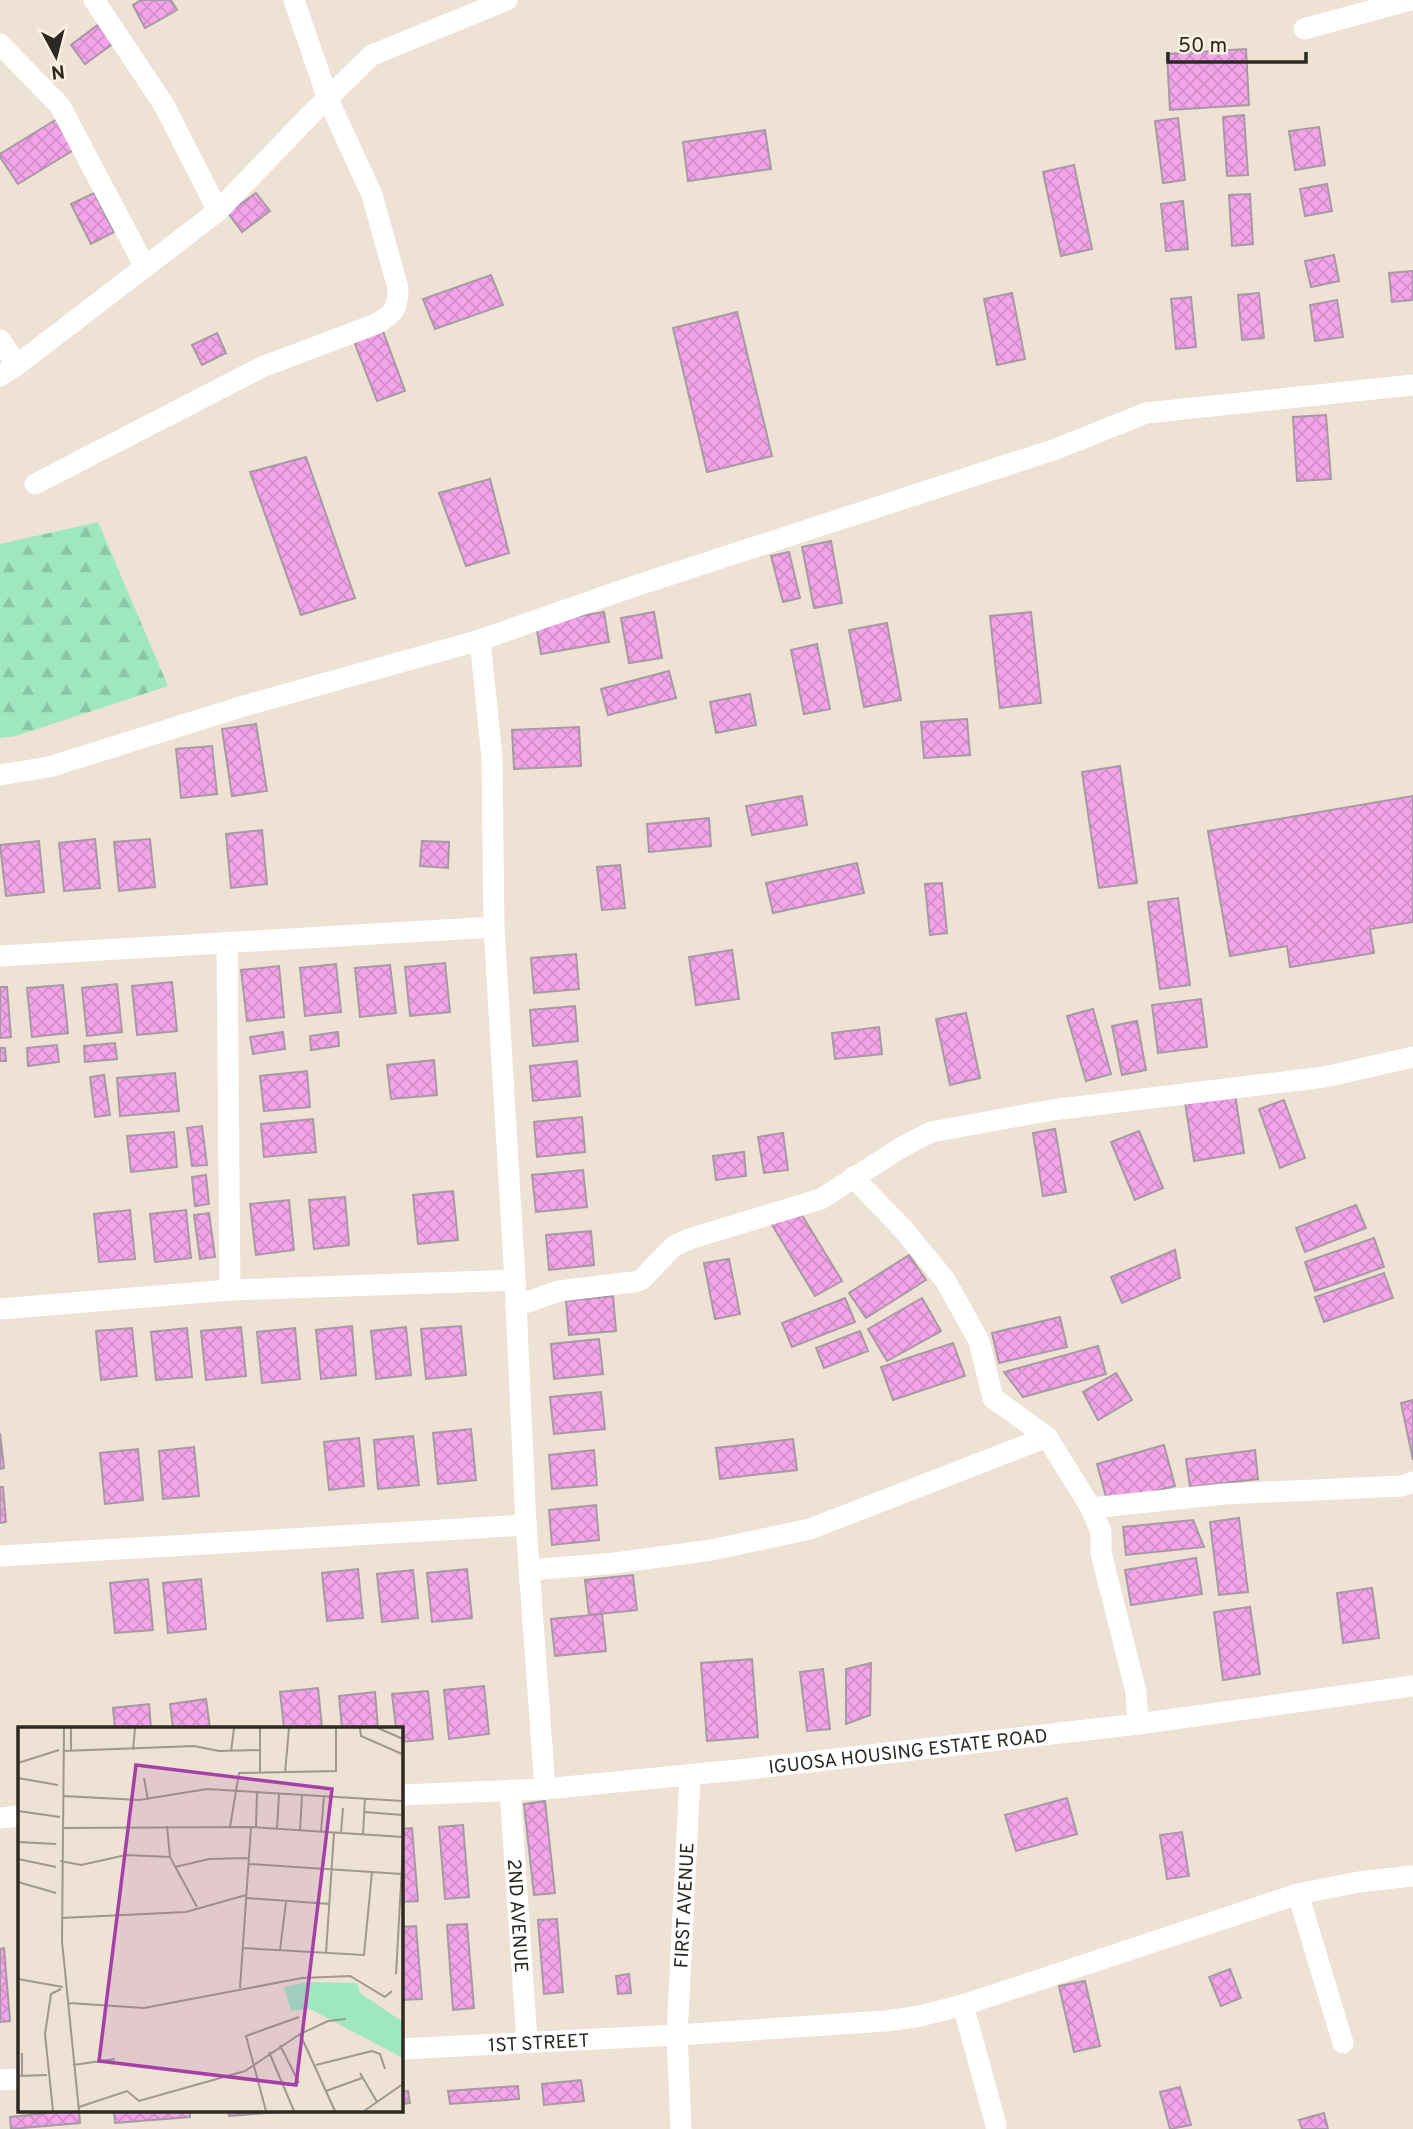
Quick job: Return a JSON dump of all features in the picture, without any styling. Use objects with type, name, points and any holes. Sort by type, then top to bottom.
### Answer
[{"type":"street","points":[[94,0],[164,105],[218,211]]},
{"type":"street","points":[[35,484],[262,367],[376,324],[390,316],[398,303],[398,288],[372,195],[328,99],[294,0]]},
{"type":"street","points":[[0,340],[9,370],[218,211],[372,55],[507,0]]},
{"type":"street","points":[[1304,29],[1410,0]]},
{"type":"street","points":[[0,44],[60,106],[145,267]]},
{"type":"street","points":[[0,775],[49,767],[247,705],[480,640],[632,587],[1056,449],[1146,413],[1413,385]]},
{"type":"street","points":[[480,640],[492,758],[494,927],[515,1280],[526,1525],[545,1789]]},
{"type":"street","points":[[0,956],[494,927]]},
{"type":"street","points":[[227,942],[230,1290]]},
{"type":"street","points":[[516,1306],[559,1291],[640,1280],[674,1246],[821,1199],[902,1147],[931,1132],[1052,1110],[1325,1077],[1413,1057]]},
{"type":"street","points":[[853,1177],[903,1229],[945,1280],[979,1341],[993,1398],[1048,1437],[1091,1508],[1101,1532],[1101,1553],[1136,1692],[1138,1724]]},
{"type":"street","points":[[0,1309],[230,1290],[515,1280]]},
{"type":"street","points":[[530,1570],[615,1563],[712,1550],[810,1529],[1048,1437]]},
{"type":"street","points":[[1091,1508],[1224,1494],[1402,1486],[1413,1482]]},
{"type":"street","points":[[0,1556],[526,1525]]},
{"type":"street","name":"IGUOSA HOUSING ESTATE ROAD","points":[[402,1795],[545,1789],[690,1775],[1138,1724],[1413,1686]]},
{"type":"street","name":"FIRST AVENUE","points":[[681,2129],[677,2035],[690,1775]]},
{"type":"street","name":"2ND AVENUE","points":[[510,1790],[527,2042]]},
{"type":"street","points":[[0,1818],[18,1816]]},
{"type":"street","name":"1ST STREET","points":[[402,2049],[677,2035],[886,2021],[920,2016],[963,2005],[1298,1894],[1359,1882],[1413,1876]]},
{"type":"street","points":[[1298,1894],[1343,2043]]},
{"type":"street","points":[[963,2005],[996,2125]]},
{"type":"street","points":[[0,2080],[18,2079]]},
{"type":"green space","points":[[98,522],[168,686],[16,736],[0,738],[0,544]]},
{"type":"building","points":[[141,0],[171,0],[177,10],[145,28],[133,5]]},
{"type":"building","points":[[103,21],[118,40],[85,64],[71,45]]},
{"type":"building","points":[[1246,49],[1249,105],[1170,110],[1167,54]]},
{"type":"building","points":[[1244,115],[1248,175],[1227,176],[1223,117]]},
{"type":"building","points":[[1178,118],[1185,180],[1163,183],[1155,121]]},
{"type":"building","points":[[57,119],[77,148],[18,184],[0,154]]},
{"type":"building","points":[[1319,127],[1325,165],[1295,170],[1289,131]]},
{"type":"building","points":[[765,130],[771,169],[688,181],[683,142]]},
{"type":"building","points":[[1074,165],[1092,249],[1061,256],[1043,172]]},
{"type":"building","points":[[1327,184],[1332,211],[1305,216],[1300,189]]},
{"type":"building","points":[[94,193],[114,232],[91,244],[71,204]]},
{"type":"building","points":[[256,193],[270,211],[242,232],[228,213]]},
{"type":"building","points":[[1250,194],[1253,244],[1232,246],[1229,195]]},
{"type":"building","points":[[1183,201],[1188,249],[1166,251],[1161,204]]},
{"type":"building","points":[[1334,255],[1339,281],[1311,287],[1305,261]]},
{"type":"building","points":[[1413,271],[1413,300],[1392,302],[1389,273]]},
{"type":"building","points":[[491,275],[503,305],[435,329],[423,299]]},
{"type":"building","points":[[1012,293],[1025,359],[997,365],[984,299]]},
{"type":"building","points":[[1259,293],[1264,338],[1242,340],[1238,295]]},
{"type":"building","points":[[1191,297],[1196,347],[1176,349],[1171,299]]},
{"type":"building","points":[[1337,300],[1343,337],[1315,341],[1310,305]]},
{"type":"building","points":[[737,312],[772,456],[707,472],[673,328]]},
{"type":"building","points":[[381,326],[405,391],[377,401],[352,336]]},
{"type":"building","points":[[217,333],[226,353],[202,365],[192,345]]},
{"type":"building","points":[[1326,415],[1331,479],[1297,481],[1293,417]]},
{"type":"building","points":[[306,457],[355,598],[301,615],[250,472]]},
{"type":"building","points":[[490,479],[509,553],[466,566],[439,493]]},
{"type":"building","points":[[831,541],[842,603],[814,608],[802,547]]},
{"type":"building","points":[[789,552],[800,598],[783,602],[771,556]]},
{"type":"building","points":[[604,612],[609,642],[541,654],[536,624]]},
{"type":"building","points":[[654,612],[662,658],[629,663],[621,618]]},
{"type":"building","points":[[1031,612],[1041,703],[1000,708],[990,616]]},
{"type":"building","points":[[887,623],[901,700],[864,707],[849,630]]},
{"type":"building","points":[[817,644],[830,709],[804,714],[791,650]]},
{"type":"building","points":[[669,671],[676,698],[608,715],[601,689]]},
{"type":"building","points":[[750,694],[756,725],[716,733],[710,702]]},
{"type":"building","points":[[967,719],[970,755],[924,758],[921,722]]},
{"type":"building","points":[[256,724],[267,791],[232,796],[222,729]]},
{"type":"building","points":[[579,727],[581,766],[514,769],[512,730]]},
{"type":"building","points":[[212,746],[217,794],[181,798],[176,749]]},
{"type":"building","points":[[1120,766],[1137,883],[1099,888],[1082,772]]},
{"type":"building","points":[[802,796],[807,825],[752,835],[746,806]]},
{"type":"building","points":[[1413,796],[1413,922],[1370,929],[1374,953],[1290,967],[1287,946],[1230,956],[1208,831]]},
{"type":"building","points":[[709,818],[711,846],[649,852],[647,824]]},
{"type":"building","points":[[262,830],[267,884],[231,888],[226,834]]},
{"type":"building","points":[[95,839],[100,888],[64,891],[59,843]]},
{"type":"building","points":[[150,839],[155,887],[119,891],[114,842]]},
{"type":"building","points":[[39,841],[44,892],[6,896],[0,845]]},
{"type":"building","points":[[422,841],[449,842],[448,868],[420,866]]},
{"type":"building","points":[[857,863],[864,893],[773,913],[766,883]]},
{"type":"building","points":[[620,865],[625,908],[602,910],[597,867]]},
{"type":"building","points":[[942,883],[947,933],[930,935],[925,884]]},
{"type":"building","points":[[1178,898],[1190,985],[1160,989],[1148,902]]},
{"type":"building","points":[[732,950],[739,999],[696,1005],[689,957]]},
{"type":"building","points":[[576,954],[579,989],[534,993],[531,958]]},
{"type":"building","points":[[445,963],[450,1012],[410,1016],[405,967]]},
{"type":"building","points":[[336,964],[341,1012],[305,1016],[300,968]]},
{"type":"building","points":[[390,965],[396,1013],[360,1017],[355,968]]},
{"type":"building","points":[[279,966],[284,1017],[247,1021],[241,970]]},
{"type":"building","points":[[172,982],[177,1031],[137,1035],[132,986]]},
{"type":"building","points":[[117,984],[122,1032],[87,1036],[82,988]]},
{"type":"building","points":[[63,985],[68,1033],[32,1037],[27,988]]},
{"type":"building","points":[[0,987],[7,987],[11,1037],[0,1038]]},
{"type":"building","points":[[1201,999],[1207,1047],[1158,1053],[1152,1005]]},
{"type":"building","points":[[575,1006],[578,1041],[533,1046],[530,1010]]},
{"type":"building","points":[[1093,1009],[1111,1074],[1086,1081],[1067,1016]]},
{"type":"building","points":[[966,1013],[980,1078],[950,1085],[936,1019]]},
{"type":"building","points":[[1137,1021],[1146,1070],[1122,1075],[1112,1026]]},
{"type":"building","points":[[879,1027],[882,1054],[835,1059],[832,1033]]},
{"type":"building","points":[[283,1032],[285,1049],[253,1054],[250,1037]]},
{"type":"building","points":[[338,1032],[339,1046],[311,1050],[310,1036]]},
{"type":"building","points":[[115,1043],[117,1059],[85,1062],[84,1046]]},
{"type":"building","points":[[57,1045],[59,1062],[28,1066],[27,1048]]},
{"type":"building","points":[[0,1048],[5,1048],[6,1061],[0,1061]]},
{"type":"building","points":[[434,1060],[437,1095],[391,1099],[387,1065]]},
{"type":"building","points":[[577,1061],[580,1096],[533,1101],[530,1066]]},
{"type":"building","points":[[307,1071],[310,1107],[264,1111],[260,1076]]},
{"type":"building","points":[[175,1073],[179,1111],[120,1116],[117,1078]]},
{"type":"building","points":[[104,1075],[110,1115],[95,1117],[90,1077]]},
{"type":"building","points":[[1235,1094],[1244,1153],[1194,1161],[1185,1102]]},
{"type":"building","points":[[1284,1100],[1305,1158],[1280,1168],[1259,1109]]},
{"type":"building","points":[[582,1117],[585,1152],[537,1157],[534,1122]]},
{"type":"building","points":[[313,1119],[316,1152],[264,1157],[261,1124]]},
{"type":"building","points":[[202,1126],[207,1165],[192,1166],[187,1128]]},
{"type":"building","points":[[1055,1129],[1066,1192],[1043,1196],[1033,1133]]},
{"type":"building","points":[[1139,1131],[1163,1188],[1135,1200],[1111,1142]]},
{"type":"building","points":[[174,1132],[177,1167],[131,1172],[127,1136]]},
{"type":"building","points":[[783,1133],[788,1170],[764,1173],[758,1137]]},
{"type":"building","points":[[744,1152],[746,1176],[716,1180],[713,1156]]},
{"type":"building","points":[[583,1170],[587,1207],[536,1212],[532,1175]]},
{"type":"building","points":[[206,1175],[209,1204],[195,1206],[192,1177]]},
{"type":"building","points":[[453,1191],[458,1240],[418,1244],[413,1195]]},
{"type":"building","points":[[345,1197],[349,1245],[314,1249],[309,1200]]},
{"type":"building","points":[[289,1200],[294,1250],[256,1255],[250,1204]]},
{"type":"building","points":[[1356,1205],[1366,1228],[1305,1252],[1296,1228]]},
{"type":"building","points":[[797,1207],[842,1281],[815,1296],[771,1223]]},
{"type":"building","points":[[130,1210],[135,1259],[99,1262],[94,1214]]},
{"type":"building","points":[[186,1210],[191,1258],[155,1262],[150,1214]]},
{"type":"building","points":[[209,1213],[215,1257],[200,1259],[194,1215]]},
{"type":"building","points":[[591,1231],[594,1265],[549,1270],[546,1235]]},
{"type":"building","points":[[1374,1238],[1384,1267],[1315,1291],[1305,1262]]},
{"type":"building","points":[[1175,1250],[1180,1278],[1122,1303],[1111,1277]]},
{"type":"building","points":[[909,1255],[926,1280],[866,1318],[849,1293]]},
{"type":"building","points":[[729,1259],[740,1314],[715,1319],[704,1263]]},
{"type":"building","points":[[1384,1273],[1393,1298],[1324,1322],[1315,1297]]},
{"type":"building","points":[[613,1296],[616,1331],[569,1335],[566,1301]]},
{"type":"building","points":[[845,1298],[855,1322],[792,1347],[782,1323]]},
{"type":"building","points":[[922,1298],[941,1331],[887,1361],[868,1329]]},
{"type":"building","points":[[1060,1317],[1067,1347],[999,1363],[992,1333]]},
{"type":"building","points":[[352,1326],[356,1375],[321,1379],[316,1330]]},
{"type":"building","points":[[461,1326],[466,1375],[426,1379],[421,1329]]},
{"type":"building","points":[[241,1327],[246,1376],[206,1380],[201,1331]]},
{"type":"building","points":[[406,1327],[411,1375],[376,1379],[371,1331]]},
{"type":"building","points":[[132,1328],[137,1376],[101,1380],[96,1331]]},
{"type":"building","points":[[187,1328],[192,1377],[156,1380],[151,1332]]},
{"type":"building","points":[[295,1328],[300,1379],[262,1383],[257,1332]]},
{"type":"building","points":[[860,1331],[868,1351],[824,1368],[816,1348]]},
{"type":"building","points":[[599,1339],[603,1374],[554,1379],[551,1344]]},
{"type":"building","points":[[953,1343],[965,1376],[893,1400],[881,1367]]},
{"type":"building","points":[[1098,1346],[1106,1374],[1023,1397],[1004,1372]]},
{"type":"building","points":[[1116,1373],[1132,1400],[1098,1420],[1083,1392]]},
{"type":"building","points":[[601,1392],[605,1429],[554,1434],[550,1397]]},
{"type":"building","points":[[1413,1400],[1413,1460],[1401,1403]]},
{"type":"building","points":[[471,1429],[476,1480],[438,1484],[433,1433]]},
{"type":"building","points":[[0,1433],[4,1468],[0,1469]]},
{"type":"building","points":[[413,1436],[419,1485],[378,1489],[374,1440]]},
{"type":"building","points":[[359,1438],[364,1486],[329,1490],[324,1442]]},
{"type":"building","points":[[793,1439],[797,1470],[720,1479],[716,1448]]},
{"type":"building","points":[[1164,1445],[1175,1486],[1108,1504],[1097,1464]]},
{"type":"building","points":[[194,1447],[199,1496],[163,1499],[159,1451]]},
{"type":"building","points":[[138,1449],[143,1500],[105,1504],[100,1453]]},
{"type":"building","points":[[594,1450],[597,1485],[552,1489],[549,1455]]},
{"type":"building","points":[[1255,1450],[1258,1479],[1190,1487],[1186,1459]]},
{"type":"building","points":[[0,1487],[3,1487],[6,1522],[0,1523]]},
{"type":"building","points":[[596,1505],[599,1540],[552,1545],[549,1510]]},
{"type":"building","points":[[1239,1518],[1248,1592],[1219,1595],[1210,1522]]},
{"type":"building","points":[[1193,1520],[1204,1547],[1126,1555],[1123,1527]]},
{"type":"building","points":[[1196,1558],[1202,1594],[1131,1605],[1125,1570]]},
{"type":"building","points":[[358,1569],[363,1618],[327,1621],[322,1573]]},
{"type":"building","points":[[467,1569],[472,1618],[432,1622],[427,1573]]},
{"type":"building","points":[[413,1570],[418,1618],[382,1622],[377,1574]]},
{"type":"building","points":[[633,1575],[637,1610],[589,1615],[585,1580]]},
{"type":"building","points":[[148,1579],[153,1630],[115,1633],[110,1583]]},
{"type":"building","points":[[201,1579],[206,1629],[168,1633],[163,1583]]},
{"type":"building","points":[[1372,1588],[1379,1638],[1343,1643],[1337,1593]]},
{"type":"building","points":[[1250,1607],[1260,1674],[1223,1680],[1214,1612]]},
{"type":"building","points":[[602,1614],[606,1651],[555,1656],[551,1619]]},
{"type":"building","points":[[752,1659],[758,1737],[707,1741],[701,1663]]},
{"type":"building","points":[[871,1663],[870,1715],[846,1724],[846,1669]]},
{"type":"building","points":[[823,1669],[830,1729],[807,1731],[800,1672]]},
{"type":"building","points":[[484,1686],[489,1734],[449,1739],[444,1690]]},
{"type":"building","points":[[318,1688],[322,1727],[284,1727],[280,1692]]},
{"type":"building","points":[[428,1691],[433,1739],[402,1742],[402,1727],[396,1727],[392,1694]]},
{"type":"building","points":[[375,1692],[378,1727],[342,1727],[339,1696]]},
{"type":"building","points":[[206,1699],[210,1727],[173,1727],[170,1704]]},
{"type":"building","points":[[149,1704],[151,1727],[115,1727],[113,1708]]},
{"type":"building","points":[[1067,1798],[1077,1834],[1016,1851],[1005,1815]]},
{"type":"building","points":[[545,1801],[555,1893],[534,1895],[524,1804]]},
{"type":"building","points":[[463,1825],[469,1897],[445,1899],[439,1827]]},
{"type":"building","points":[[412,1828],[418,1901],[402,1902],[402,1829]]},
{"type":"building","points":[[1182,1832],[1189,1876],[1167,1879],[1160,1835]]},
{"type":"building","points":[[557,1919],[563,1992],[544,1994],[538,1920]]},
{"type":"building","points":[[467,1924],[474,2008],[453,2010],[447,1925]]},
{"type":"building","points":[[416,1926],[422,1999],[402,2000],[402,1927]]},
{"type":"building","points":[[4,1948],[10,2021],[0,2022],[0,1949]]},
{"type":"building","points":[[1230,1969],[1241,1998],[1221,2006],[1209,1977]]},
{"type":"building","points":[[629,1974],[631,1993],[618,1994],[616,1976]]},
{"type":"building","points":[[1085,1981],[1100,2046],[1074,2052],[1059,1986]]},
{"type":"building","points":[[581,2080],[584,2101],[544,2105],[542,2084]]},
{"type":"building","points":[[518,2086],[519,2099],[450,2104],[448,2091]]},
{"type":"building","points":[[1180,2087],[1191,2125],[1170,2129],[1160,2092]]},
{"type":"building","points":[[408,2091],[410,2103],[402,2104],[402,2092]]},
{"type":"building","points":[[79,2112],[80,2123],[11,2129],[10,2117]]},
{"type":"building","points":[[114,2112],[190,2112],[190,2117],[115,2123]]},
{"type":"building","points":[[228,2112],[278,2112],[229,2116]]},
{"type":"building","points":[[1324,2113],[1328,2129],[1302,2129],[1299,2120]]}]
